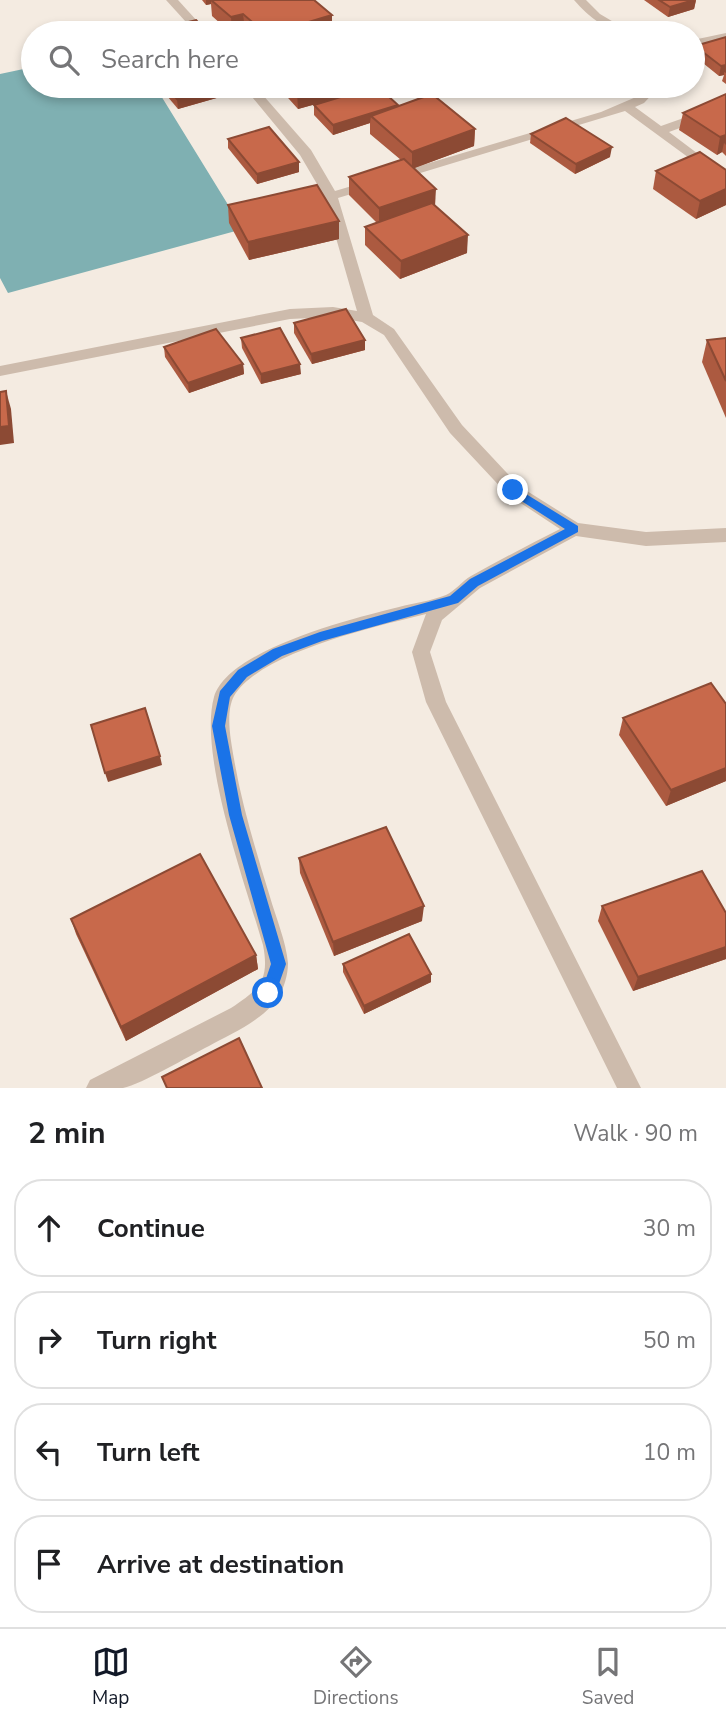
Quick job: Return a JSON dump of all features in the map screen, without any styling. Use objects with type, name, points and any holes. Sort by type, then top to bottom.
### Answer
[{"type":"street","points":[[172,0],[191,21]]},
{"type":"street","points":[[580,0],[605,21]]},
{"type":"street","points":[[705,41],[726,37]]},
{"type":"street","points":[[259,98],[306,153],[331,196],[366,318]]},
{"type":"street","points":[[331,196],[626,107],[642,98]]},
{"type":"street","points":[[626,107],[726,181]]},
{"type":"street","points":[[659,131],[726,107]]},
{"type":"street","points":[[0,371],[290,314],[333,312],[366,318],[389,332],[456,429],[513,490],[574,529],[646,539],[726,535]]},
{"type":"street","points":[[574,529],[474,583],[434,616],[421,652],[436,702],[629,1088]]},
{"type":"street","points":[[98,1088],[240,1015],[268,993],[278,964],[236,815],[219,726],[224,695],[243,674],[277,653],[320,637],[454,600]]},
{"type":"water","points":[[21,70],[21,98],[162,98],[243,229],[8,293],[0,278],[0,74]]},
{"type":"building","points":[[211,0],[314,0],[332,15],[312,21],[251,21],[243,14],[231,17]]},
{"type":"building","points":[[659,0],[694,0],[670,7]]},
{"type":"building","points":[[726,37],[726,65],[721,66],[705,54],[705,43]]},
{"type":"building","points":[[726,94],[726,135],[720,137],[683,113]]},
{"type":"building","points":[[337,98],[390,98],[398,105],[333,125],[314,105]]},
{"type":"building","points":[[421,98],[437,98],[475,129],[412,152],[371,116]]},
{"type":"building","points":[[566,118],[612,147],[576,164],[531,134]]},
{"type":"building","points":[[269,127],[299,162],[257,174],[228,139]]},
{"type":"building","points":[[700,152],[726,170],[726,189],[700,201],[656,171]]},
{"type":"building","points":[[404,159],[436,189],[379,208],[349,177]]},
{"type":"building","points":[[317,185],[339,221],[248,242],[228,205]]},
{"type":"building","points":[[432,203],[468,235],[401,261],[365,227]]},
{"type":"building","points":[[346,309],[365,340],[311,354],[294,323]]},
{"type":"building","points":[[280,328],[300,364],[261,374],[241,338]]},
{"type":"building","points":[[216,329],[243,364],[188,383],[164,347]]},
{"type":"building","points":[[726,338],[726,381],[707,340]]},
{"type":"building","points":[[6,391],[9,426],[0,427],[0,392]]},
{"type":"building","points":[[711,683],[726,704],[726,768],[671,790],[623,718]]},
{"type":"building","points":[[145,708],[160,756],[105,773],[91,725]]},
{"type":"building","points":[[386,827],[424,906],[333,942],[299,858]]},
{"type":"building","points":[[200,854],[256,955],[121,1027],[71,919]]},
{"type":"building","points":[[702,871],[726,913],[726,947],[638,977],[602,906]]},
{"type":"building","points":[[409,934],[431,974],[364,1006],[343,964]]},
{"type":"building","points":[[239,1038],[262,1088],[167,1088],[162,1077]]},
{"type":"route","points":[[268,993],[278,964],[236,815],[219,726],[224,695],[243,674],[277,653],[320,637],[454,600],[474,583],[574,529],[513,490]]}]
